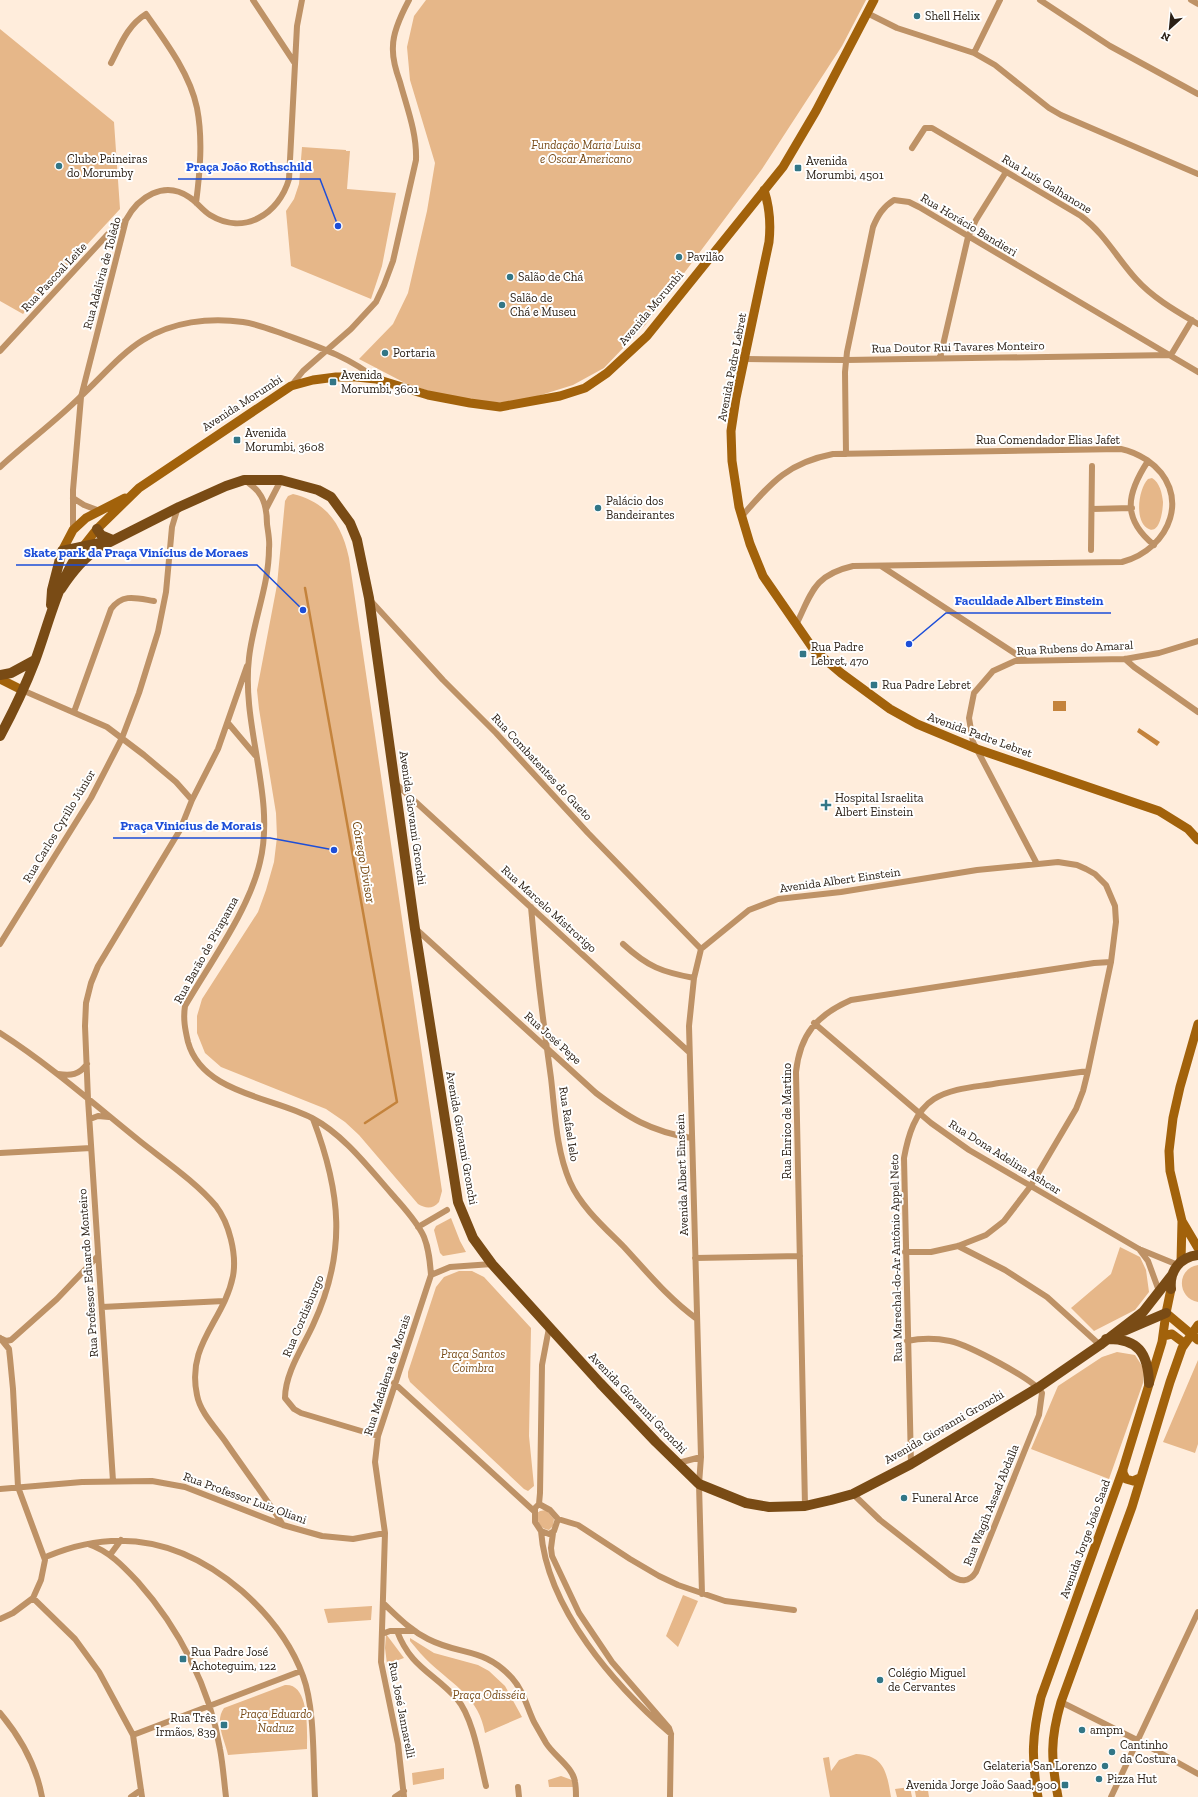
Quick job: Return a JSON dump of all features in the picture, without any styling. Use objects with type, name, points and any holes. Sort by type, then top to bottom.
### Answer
[{"type":"main road","name":"Avenida Morumbi","points":[[50,616],[52,590],[62,551],[73,530],[86,518],[131,494],[211,438],[291,386],[312,380],[336,377],[376,379],[428,395],[500,407],[560,396],[585,388],[607,373],[647,336],[750,208],[796,146],[874,0]]},
{"type":"main road","name":"Avenida Padre Lebret","points":[[764,190],[770,207],[771,224],[769,242],[736,398],[731,432],[732,461],[739,507],[750,544],[764,576],[796,626],[814,650],[841,673],[890,709],[917,724],[977,749],[1159,811],[1188,830],[1198,840]]},
{"type":"main road","points":[[750,208],[760,205],[770,207]]},
{"type":"main road","name":"Avenida Giovanni Gronchi","points":[[61,589],[72,571],[82,561],[113,540],[179,506],[244,480],[281,480],[318,490],[330,497],[341,509],[350,523],[357,540],[368,598],[415,929],[458,1202],[472,1238],[492,1264],[605,1389],[699,1484],[746,1503],[769,1507],[805,1506],[853,1494],[911,1464],[1038,1387],[1103,1342],[1144,1312],[1179,1264]]},
{"type":"main road","name":"Avenida Morumbi","points":[[0,736],[35,660],[50,616],[73,561],[97,529],[131,494]]},
{"type":"main road","points":[[97,529],[101,535],[113,540]]},
{"type":"main road","name":"Avenida Giovanni Gronchi","points":[[62,551],[82,548],[95,542],[113,540]]},
{"type":"main road","points":[[22,690],[1,680],[35,660]]},
{"type":"main road","points":[[1198,1024],[1178,1094],[1173,1118],[1170,1151],[1170,1171],[1182,1221],[1198,1248]]},
{"type":"main road","points":[[1179,1264],[1182,1221]]},
{"type":"main road","points":[[1179,1264],[1191,1256],[1198,1255]]},
{"type":"main road","points":[[1172,1275],[1172,1289]]},
{"type":"main road","name":"Avenida Jorge João Saad","points":[[1038,1797],[1032,1758],[1034,1735],[1041,1697],[1123,1469],[1163,1336],[1166,1313],[1172,1289]]},
{"type":"main road","points":[[1166,1313],[1187,1339]]},
{"type":"main road","name":"Avenida Giovanni Gronchi","points":[[1103,1342],[1166,1313]]},
{"type":"main road","points":[[1058,1797],[1052,1750],[1054,1727],[1061,1702],[1132,1507],[1170,1382],[1187,1339],[1198,1325]]},
{"type":"main road","points":[[1163,1336],[1172,1334],[1187,1339],[1198,1340]]},
{"type":"main road","points":[[1103,1342],[1119,1339],[1128,1341],[1138,1348],[1148,1364],[1150,1383]]},
{"type":"main road","points":[[1123,1469],[1126,1480],[1133,1481],[1140,1478]]},
{"type":"street","points":[[253,0],[295,62]]},
{"type":"street","name":"Rua Adalívia de Tolêdo","points":[[73,530],[73,498],[81,397],[126,220],[131,210],[148,195],[158,191],[168,190],[183,194],[210,215],[228,222],[252,220],[264,215],[277,205],[286,190],[289,179],[297,26],[302,0]]},
{"type":"street","points":[[291,386],[301,373],[327,351],[367,313],[376,302],[393,261],[412,182],[416,146],[414,130],[396,69],[392,46],[398,25],[409,0]]},
{"type":"street","points":[[974,53],[1000,0]]},
{"type":"street","points":[[1040,0],[1110,46],[1198,94]]},
{"type":"street","points":[[1191,0],[1198,4]]},
{"type":"street","points":[[867,13],[897,28],[974,53],[995,66],[1061,115],[1198,174]]},
{"type":"street","points":[[111,63],[129,28],[136,20],[146,14],[186,76],[197,108],[200,135],[200,171],[196,203]]},
{"type":"street","name":"Rua Luís Galhanone","points":[[912,148],[925,128],[932,128],[1089,222],[1096,228],[1140,283],[1166,305],[1198,324]]},
{"type":"street","points":[[940,358],[968,237],[976,220],[1006,172]]},
{"type":"street","name":"Rua Horácio Bandieri","points":[[846,454],[844,372],[846,360],[873,227],[878,215],[894,200],[909,202],[1198,372]]},
{"type":"street","name":"Rua Pascoal Leite","points":[[0,351],[108,234],[126,220]]},
{"type":"street","points":[[0,467],[81,397],[110,368],[142,340],[164,329],[187,323],[223,320],[244,322],[262,327],[327,351],[365,370],[376,379]]},
{"type":"street","points":[[1171,356],[1192,320]]},
{"type":"street","name":"Rua Doutor Rui Tavares Monteiro","points":[[745,359],[846,360],[1171,356]]},
{"type":"street","name":"Rua Comendador Elias Jafet","points":[[742,516],[767,487],[789,470],[818,457],[846,454],[1121,449],[1132,452],[1156,467],[1163,475],[1168,485],[1171,500],[1169,524],[1154,546],[1136,558],[1122,562],[853,566],[832,572],[825,577],[813,590],[796,626]]},
{"type":"street","points":[[1148,461],[1133,488],[1132,508],[1135,524],[1139,532],[1154,546]]},
{"type":"street","points":[[1091,550],[1092,466]]},
{"type":"street","name":"Rua Barão de Pirapama","points":[[244,480],[260,493],[266,509],[270,548],[266,578],[249,658],[248,699],[256,757],[263,793],[264,831],[261,860],[250,894],[185,1006],[183,1019],[185,1032],[191,1052],[202,1068],[213,1077],[233,1088],[312,1118],[348,1145],[404,1208],[424,1236],[429,1253],[431,1275]]},
{"type":"street","points":[[266,509],[281,480]]},
{"type":"street","points":[[73,498],[84,506],[100,511]]},
{"type":"street","name":"Rua Carlos Cyrillo Júnior","points":[[0,944],[91,798],[122,738],[139,693],[158,632],[166,592],[172,527],[179,506]]},
{"type":"street","points":[[1092,508],[1132,508]]},
{"type":"street","points":[[881,566],[1025,660]]},
{"type":"street","points":[[74,712],[111,609],[122,598],[135,597],[154,601]]},
{"type":"street","name":"Rua Combatentes do Gueto","points":[[368,598],[443,680],[496,733],[701,949]]},
{"type":"street","name":"Rua Rubens do Amaral","points":[[1037,864],[973,742],[969,718],[974,693],[992,671],[1004,665],[1025,660],[1125,659],[1159,653],[1198,641]]},
{"type":"street","name":"Rua Professor Eduardo Monteiro","points":[[113,1481],[88,1099],[88,1064],[85,1026],[86,1003],[91,983],[109,945],[180,830],[192,800],[218,749],[249,658]]},
{"type":"street","points":[[1125,659],[1198,712]]},
{"type":"street","points":[[22,690],[107,727],[176,782],[192,800]]},
{"type":"street","name":"Rua Barão de Pirapama","points":[[228,723],[256,757]]},
{"type":"street","name":"Rua Marcelo Mistrorigo","points":[[395,783],[689,1052]]},
{"type":"street","name":"Avenida Albert Einstein","points":[[702,1594],[699,1484],[701,1457],[689,1052],[689,1026],[694,978],[701,949],[749,910],[778,899],[841,892],[976,870],[1058,862],[1078,865],[1095,874],[1106,885],[1115,906],[1116,922],[1112,962],[1088,1071],[1083,1091],[1076,1109],[1030,1187],[1004,1221],[986,1235],[958,1246],[931,1252],[905,1252]]},
{"type":"street","name":"Rua Rafael Ielo","points":[[531,907],[546,1046],[558,1135],[563,1161],[570,1183],[582,1202],[600,1222],[675,1302],[697,1319]]},
{"type":"street","name":"Rua José Pepe","points":[[415,929],[546,1046],[596,1093],[624,1114],[651,1128],[669,1134],[691,1138]]},
{"type":"street","points":[[624,944],[650,965],[666,972],[694,978]]},
{"type":"street","name":"Rua Enrico de Martino","points":[[805,1506],[796,1072],[798,1056],[804,1039],[814,1023],[836,1007],[851,1000],[1094,963],[1112,962]]},
{"type":"street","name":"Rua Dona Adelina Ashcar","points":[[814,1023],[920,1113],[969,1150],[1030,1187],[1139,1249],[1179,1264]]},
{"type":"street","points":[[0,1033],[57,1074],[111,1117],[179,1172],[217,1207],[226,1224],[232,1246],[234,1262],[233,1276],[224,1301],[208,1330],[198,1354],[195,1368],[197,1397],[210,1421],[283,1524]]},
{"type":"street","points":[[57,1074],[67,1076],[78,1073],[88,1064]]},
{"type":"street","name":"Rua Marechal-do-Ar Antônio Appel Neto","points":[[911,1464],[905,1252],[904,1158],[907,1141],[920,1113],[933,1099],[955,1090],[1088,1071]]},
{"type":"street","points":[[90,1119],[98,1116],[111,1117]]},
{"type":"street","name":"Rua Cordisburgo","points":[[312,1118],[330,1168],[336,1197],[337,1236],[332,1274],[327,1292],[288,1380],[286,1398],[294,1409],[301,1413],[378,1436]]},
{"type":"street","points":[[0,1153],[91,1148]]},
{"type":"street","points":[[418,1228],[447,1210]]},
{"type":"street","points":[[958,1246],[1005,1270],[1043,1294],[1056,1303],[1085,1333],[1103,1342]]},
{"type":"street","name":"Rua Dona Adelina Ashcar","points":[[1139,1249],[1151,1268],[1159,1291]]},
{"type":"street","points":[[0,1619],[13,1613],[33,1598],[41,1580],[46,1556],[29,1519],[18,1487],[14,1389],[9,1349],[13,1338],[57,1299],[98,1256]]},
{"type":"street","points":[[695,1258],[800,1256]]},
{"type":"street","points":[[431,1275],[450,1267],[492,1264]]},
{"type":"street","name":"Rua Madalena de Morais","points":[[383,1603],[385,1534],[375,1462],[378,1436],[394,1383],[431,1275]]},
{"type":"street","points":[[102,1307],[224,1301]]},
{"type":"street","points":[[549,1328],[542,1365],[539,1504],[536,1506],[534,1511],[535,1522],[541,1531],[543,1552],[552,1582],[576,1626],[623,1688],[644,1710],[671,1734]]},
{"type":"street","points":[[0,1338],[9,1349]]},
{"type":"street","points":[[908,1341],[934,1338],[952,1342],[993,1361],[1038,1387]]},
{"type":"street","points":[[394,1383],[534,1511]]},
{"type":"street","name":"Rua Wagih Assad Abdalla","points":[[853,1494],[880,1520],[956,1580],[968,1580],[973,1577],[984,1554],[1039,1415],[1042,1393],[1038,1387]]},
{"type":"street","points":[[678,1463],[701,1457]]},
{"type":"street","name":"Rua Professor Luiz Oliani","points":[[0,1489],[113,1481],[145,1481],[185,1487],[283,1524],[315,1534],[341,1539],[385,1534]]},
{"type":"street","points":[[539,1504],[550,1510],[558,1519],[578,1525],[659,1576],[702,1594],[725,1600],[794,1610]]},
{"type":"street","points":[[558,1519],[551,1534],[552,1556],[579,1613],[612,1662],[666,1722],[671,1734],[670,1797]]},
{"type":"street","points":[[541,1531],[551,1534]]},
{"type":"street","points":[[46,1556],[77,1546],[105,1540],[121,1540],[156,1544],[174,1549],[214,1569],[252,1600],[267,1616],[286,1641],[307,1690],[310,1709],[315,1797]]},
{"type":"street","points":[[110,1555],[121,1540]]},
{"type":"street","points":[[87,1544],[110,1555],[152,1597],[168,1620],[188,1656],[209,1706],[220,1748],[226,1797]]},
{"type":"street","points":[[33,1598],[75,1639],[99,1672],[133,1735],[141,1794],[131,1797]]},
{"type":"street","points":[[383,1603],[415,1631],[427,1639],[443,1646],[482,1656],[496,1664],[513,1680],[547,1745],[574,1776],[576,1797]]},
{"type":"street","name":"Rua José Jannarelli","points":[[383,1603],[381,1662],[398,1744],[404,1794]]},
{"type":"street","points":[[1111,1797],[1198,1612]]},
{"type":"street","points":[[382,1634],[397,1631],[415,1631]]},
{"type":"street","points":[[397,1631],[407,1652],[414,1661],[457,1699],[465,1710],[486,1786]]},
{"type":"street","points":[[133,1735],[300,1671]]},
{"type":"street","points":[[1061,1702],[1137,1740],[1198,1774]]},
{"type":"street","points":[[0,1713],[15,1730],[24,1745],[33,1765],[42,1797]]},
{"type":"street","points":[[518,1787],[519,1797]]},
{"type":"street","points":[[394,1797],[404,1794]]},
{"type":"green space","name":"Fundação Maria Luisa e Oscar Americano","points":[[426,0],[866,0],[842,46],[762,169],[646,324],[604,368],[573,385],[525,400],[483,404],[441,395],[405,383],[359,359],[393,324],[408,293],[427,211],[435,163],[410,80],[407,47],[414,16]]},
{"type":"green space","name":"Clube Paineiras do Morumby","points":[[0,29],[114,122],[120,209],[23,314],[0,301]]},
{"type":"green space","points":[[302,147],[350,151],[347,189],[396,193],[382,266],[371,299],[291,266],[286,211],[294,199],[299,184]]},
{"type":"green space","points":[[1152,478],[1159,485],[1163,502],[1158,526],[1151,530],[1143,524],[1140,518],[1139,504],[1142,489],[1145,483],[1148,479]]},
{"type":"green space","points":[[293,494],[315,503],[324,509],[331,517],[342,535],[349,558],[442,1191],[439,1202],[432,1207],[424,1207],[418,1204],[359,1135],[345,1122],[326,1109],[221,1067],[205,1053],[197,1033],[197,1016],[202,999],[258,912],[274,862],[277,837],[276,813],[257,690],[277,585],[285,501],[288,496]]},
{"type":"green space","points":[[451,1218],[466,1252],[443,1256],[440,1253],[434,1230],[436,1226]]},
{"type":"green space","points":[[1120,1247],[1140,1257],[1146,1270],[1149,1292],[1135,1310],[1094,1331],[1071,1308],[1111,1274]]},
{"type":"green space","points":[[1198,1265],[1198,1302],[1186,1295],[1182,1284],[1183,1277],[1186,1272]]},
{"type":"green space","name":"Praça Santos Coimbra","points":[[459,1271],[472,1271],[484,1277],[531,1328],[529,1436],[534,1486],[528,1491],[524,1489],[410,1382],[408,1377],[408,1372],[436,1287],[444,1277]]},
{"type":"green space","points":[[1117,1352],[1135,1355],[1144,1369],[1143,1383],[1109,1479],[1031,1449],[1058,1386],[1102,1357]]},
{"type":"green space","points":[[1198,1360],[1198,1444],[1195,1453],[1163,1442]]},
{"type":"green space","points":[[546,1510],[554,1519],[553,1526],[549,1530],[541,1527],[537,1516],[537,1513],[540,1511]]},
{"type":"green space","points":[[683,1595],[698,1601],[678,1647],[666,1636]]},
{"type":"green space","points":[[372,1606],[371,1620],[328,1623],[324,1609]]},
{"type":"green space","points":[[386,1634],[404,1658],[387,1664],[385,1648]]},
{"type":"green space","name":"Praça Odisséia","points":[[410,1638],[434,1653],[478,1665],[489,1671],[505,1686],[522,1717],[485,1733],[482,1721],[472,1702],[457,1686],[425,1659],[410,1641]]},
{"type":"green space","name":"Praça Eduardo Nadruz","points":[[285,1685],[293,1686],[299,1692],[303,1700],[307,1721],[307,1749],[228,1755],[220,1725],[221,1713],[224,1708]]},
{"type":"green space","points":[[856,1754],[866,1755],[879,1762],[886,1774],[891,1797],[830,1797],[823,1758],[829,1757],[831,1771],[839,1760]]},
{"type":"green space","points":[[444,1768],[444,1779],[413,1785],[412,1773]]},
{"type":"green space","points":[[561,1776],[572,1780],[574,1787],[549,1787],[548,1780]]},
{"type":"green space","points":[[927,1784],[929,1797],[916,1797],[914,1786]]},
{"type":"green space","points":[[910,1787],[912,1797],[897,1797],[895,1789]]},
{"type":"shaded area","points":[[1053,701],[1066,701],[1066,711],[1053,711]]},
{"type":"shaded area","points":[[1139,728],[1160,742],[1157,746],[1137,732]]},
{"type":"waterway","name":"Córrego Divisor","points":[[305,588],[397,1102],[365,1123]]},
{"type":"place","name":"Shell Helix","points":[[917,16]]},
{"type":"place","name":"Clube Paineiras do Morumby","points":[[59,166]]},
{"type":"place","name":"Avenida Morumbi, 4501","points":[[798,168]]},
{"type":"place","name":"Praça João Rothschild","points":[[338,226]]},
{"type":"place","name":"Pavilão","points":[[679,257]]},
{"type":"place","name":"Salão de Chá","points":[[510,277]]},
{"type":"place","name":"Salão de Chá e Museu","points":[[502,305]]},
{"type":"place","name":"Portaria","points":[[385,353]]},
{"type":"place","name":"Avenida Morumbi, 3601","points":[[333,382]]},
{"type":"place","name":"Avenida Morumbi, 3608","points":[[237,440]]},
{"type":"place","name":"Palácio dos Bandeirantes","points":[[598,508]]},
{"type":"place","name":"Skate park da Praça Vinícius de Moraes","points":[[303,610]]},
{"type":"place","name":"Faculdade Albert Einstein","points":[[909,644]]},
{"type":"place","name":"Rua Padre Lebret, 470","points":[[803,654]]},
{"type":"place","name":"Rua Padre Lebret","points":[[874,685]]},
{"type":"place","name":"Hospital Israelita Albert Einstein","points":[[826,805]]},
{"type":"place","name":"Praça Vinicius de Morais","points":[[334,850]]},
{"type":"place","name":"Funeral Arce","points":[[904,1498]]},
{"type":"place","name":"Rua Padre José Achoteguim, 122","points":[[183,1659]]},
{"type":"place","name":"Colégio Miguel de Cervantes","points":[[880,1680]]},
{"type":"place","name":"Rua Três Irmãos, 839","points":[[224,1725]]},
{"type":"place","name":"ampm","points":[[1082,1730]]},
{"type":"place","name":"Cantinho da Costura","points":[[1112,1752]]},
{"type":"place","name":"Gelateria San Lorenzo","points":[[1105,1766]]},
{"type":"place","name":"Pizza Hut","points":[[1099,1779]]},
{"type":"place","name":"Avenida Jorge João Saad, 900","points":[[1065,1785]]}]
